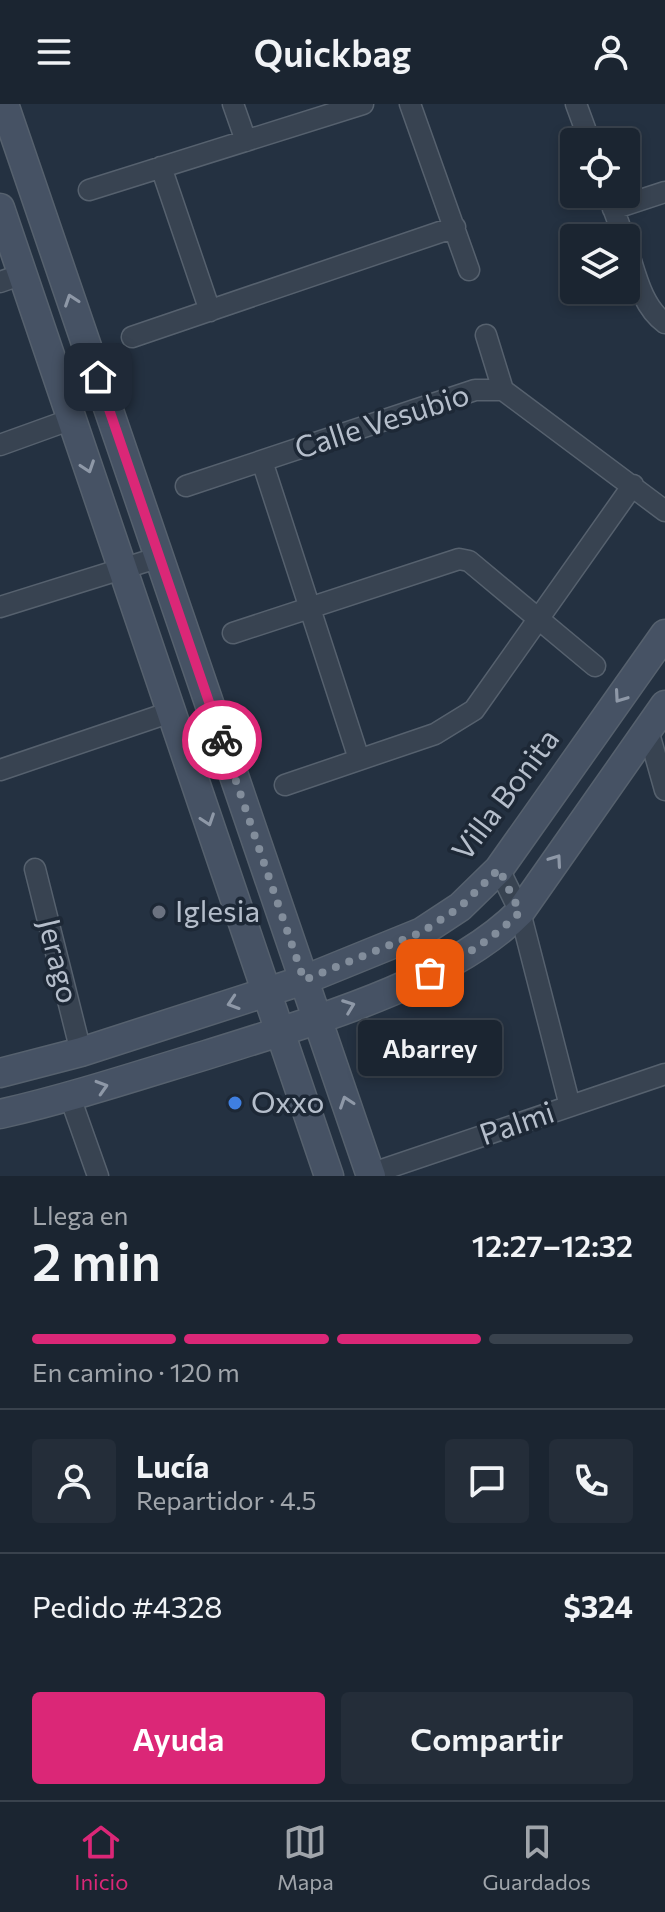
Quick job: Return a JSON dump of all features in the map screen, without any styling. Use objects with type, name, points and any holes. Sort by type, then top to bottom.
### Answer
[{"type":"main road","points":[[4,106],[370,1175]]},
{"type":"main road","points":[[0,208],[11,278],[72,419],[329,1176]]},
{"type":"main road","name":"Villa Bonita","points":[[0,1073],[81,1052],[304,980],[422,932],[460,907],[499,869],[665,634]]},
{"type":"main road","points":[[0,1114],[70,1097],[280,1032],[451,963],[502,930],[520,912],[665,705]]},
{"type":"street","points":[[233,104],[246,141]]},
{"type":"street","points":[[89,190],[363,104]]},
{"type":"street","points":[[410,104],[469,270]]},
{"type":"street","points":[[576,104],[585,128]]},
{"type":"street","points":[[161,167],[210,311]]},
{"type":"street","points":[[640,197],[665,192]]},
{"type":"street","points":[[132,337],[455,227]]},
{"type":"street","points":[[640,284],[656,317],[665,323]]},
{"type":"street","points":[[486,335],[503,390],[665,511]]},
{"type":"street","name":"Calle Vesubio","points":[[186,486],[475,390],[503,390]]},
{"type":"street","points":[[0,445],[72,419]]},
{"type":"street","name":"Calle Vesubio","points":[[262,461],[359,759]]},
{"type":"street","points":[[285,785],[435,734],[474,710],[633,485]]},
{"type":"street","points":[[0,607],[160,557]]},
{"type":"street","points":[[233,633],[459,559],[469,561],[595,666]]},
{"type":"street","points":[[0,770],[171,712]]},
{"type":"street","points":[[648,730],[665,790]]},
{"type":"street","name":"Jerago","points":[[35,869],[81,1052]]},
{"type":"street","points":[[499,869],[520,912],[570,1106]]},
{"type":"street","name":"Palmi","points":[[370,1175],[665,1074]]},
{"type":"street","points":[[70,1097],[98,1176]]},
{"type":"way so far","points":[[222,740],[304,980],[422,932],[460,907],[499,869],[520,912],[502,930],[430,973]]},
{"type":"place","name":"Iglesia","points":[[159,912]]},
{"type":"place","name":"Abarrey","points":[[430,973]]},
{"type":"place","name":"Oxxo","points":[[235,1103]]},
{"type":"route","points":[[98,377],[222,740]]}]
